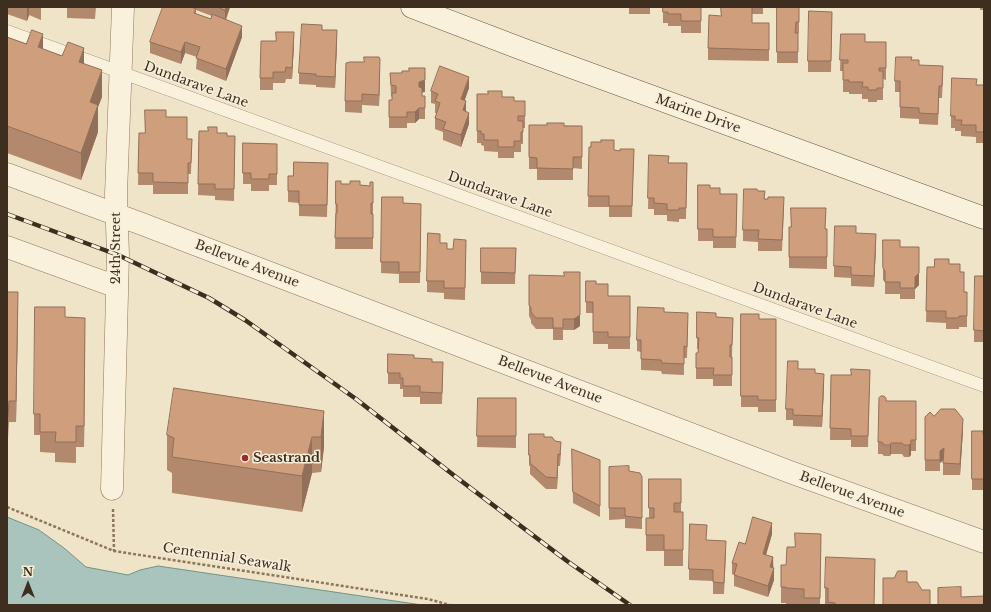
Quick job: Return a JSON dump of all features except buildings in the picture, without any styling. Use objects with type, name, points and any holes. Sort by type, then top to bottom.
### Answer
[{"type":"street","name":"24th Street","points":[[112,489],[118,255],[116,214],[123,7]]},
{"type":"street","name":"Marine Drive","points":[[412,7],[522,50],[984,218]]},
{"type":"street","name":"Bellevue Avenue","points":[[7,174],[116,214],[782,469],[984,542]]},
{"type":"street","points":[[7,247],[117,287]]},
{"type":"lane","name":"Dundarave Lane","points":[[7,31],[984,386]]},
{"type":"path","points":[[112,489],[114,551]]},
{"type":"path","name":"Centennial Seawalk","points":[[7,507],[114,551],[428,599],[450,605]]},
{"type":"water","points":[[7,517],[39,530],[64,548],[86,567],[128,575],[140,570],[158,566],[422,605],[7,605]]},
{"type":"railway","points":[[7,214],[118,255],[209,298],[245,320],[356,399],[567,561],[630,605]]},
{"type":"place","name":"Seastrand","points":[[245,458]]}]
